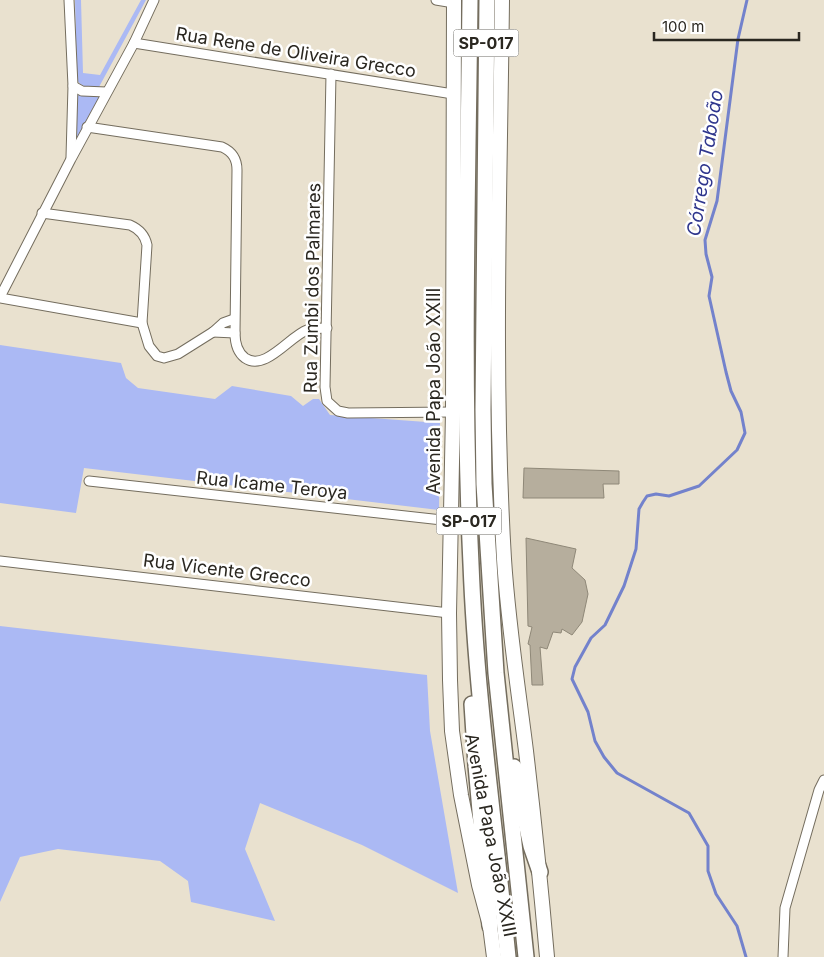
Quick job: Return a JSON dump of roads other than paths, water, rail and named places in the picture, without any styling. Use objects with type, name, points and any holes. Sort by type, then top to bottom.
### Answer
[{"type":"highway","name":"Avenida Papa João XXIII","points":[[470,0],[468,454],[471,566],[478,673],[508,957]]},
{"type":"highway","name":"Avenida Papa João XXIII","points":[[487,0],[484,484],[496,673],[526,957]]},
{"type":"highway","points":[[478,673],[472,704],[473,728],[490,926]]},
{"type":"highway","points":[[496,673],[505,708],[514,764],[531,846],[540,872]]},
{"type":"main road","name":"Avenida Papa João XXIII","points":[[502,0],[499,348],[500,477],[510,632],[540,872],[547,957]]},
{"type":"main road","name":"Avenida Papa João XXIII","points":[[454,2],[450,688],[456,765],[479,885],[490,926],[494,957]]},
{"type":"street","points":[[69,0],[73,86],[71,159]]},
{"type":"street","points":[[142,323],[0,298],[42,213],[134,43],[154,0]]},
{"type":"street","points":[[436,0],[454,2]]},
{"type":"street","name":"Rua Rene de Oliveira Grecco","points":[[134,43],[453,94]]},
{"type":"street","name":"Rua Zumbi dos Palmares","points":[[331,74],[325,387],[327,401],[335,408],[348,413],[453,412]]},
{"type":"street","points":[[73,86],[82,92],[106,92]]},
{"type":"street","points":[[88,127],[222,147],[234,156],[237,170],[234,333],[240,352],[249,360],[256,361],[269,357],[307,330],[327,328]]},
{"type":"street","points":[[42,213],[130,226],[144,237],[147,245],[142,323],[152,351],[156,356],[164,358],[178,354],[224,323],[234,319]]},
{"type":"street","points":[[213,332],[234,333]]},
{"type":"street","name":"Rua Icame Teroya","points":[[89,481],[451,521]]},
{"type":"street","name":"Rua Vicente Grecco","points":[[0,561],[449,613]]},
{"type":"street","points":[[783,957],[785,908],[819,790],[824,780]]},
{"type":"waterway","name":"Córrego Taboão","points":[[746,957],[737,926],[716,894],[708,871],[708,846],[689,813],[617,773],[604,757],[595,741],[588,712],[572,679],[575,667],[591,638],[605,625],[624,586],[636,549],[639,509],[647,496],[656,494],[669,496],[699,486],[737,450],[745,433],[741,412],[731,391],[726,372],[709,296],[712,277],[706,254],[705,240],[717,201],[738,39],[747,0]]}]
